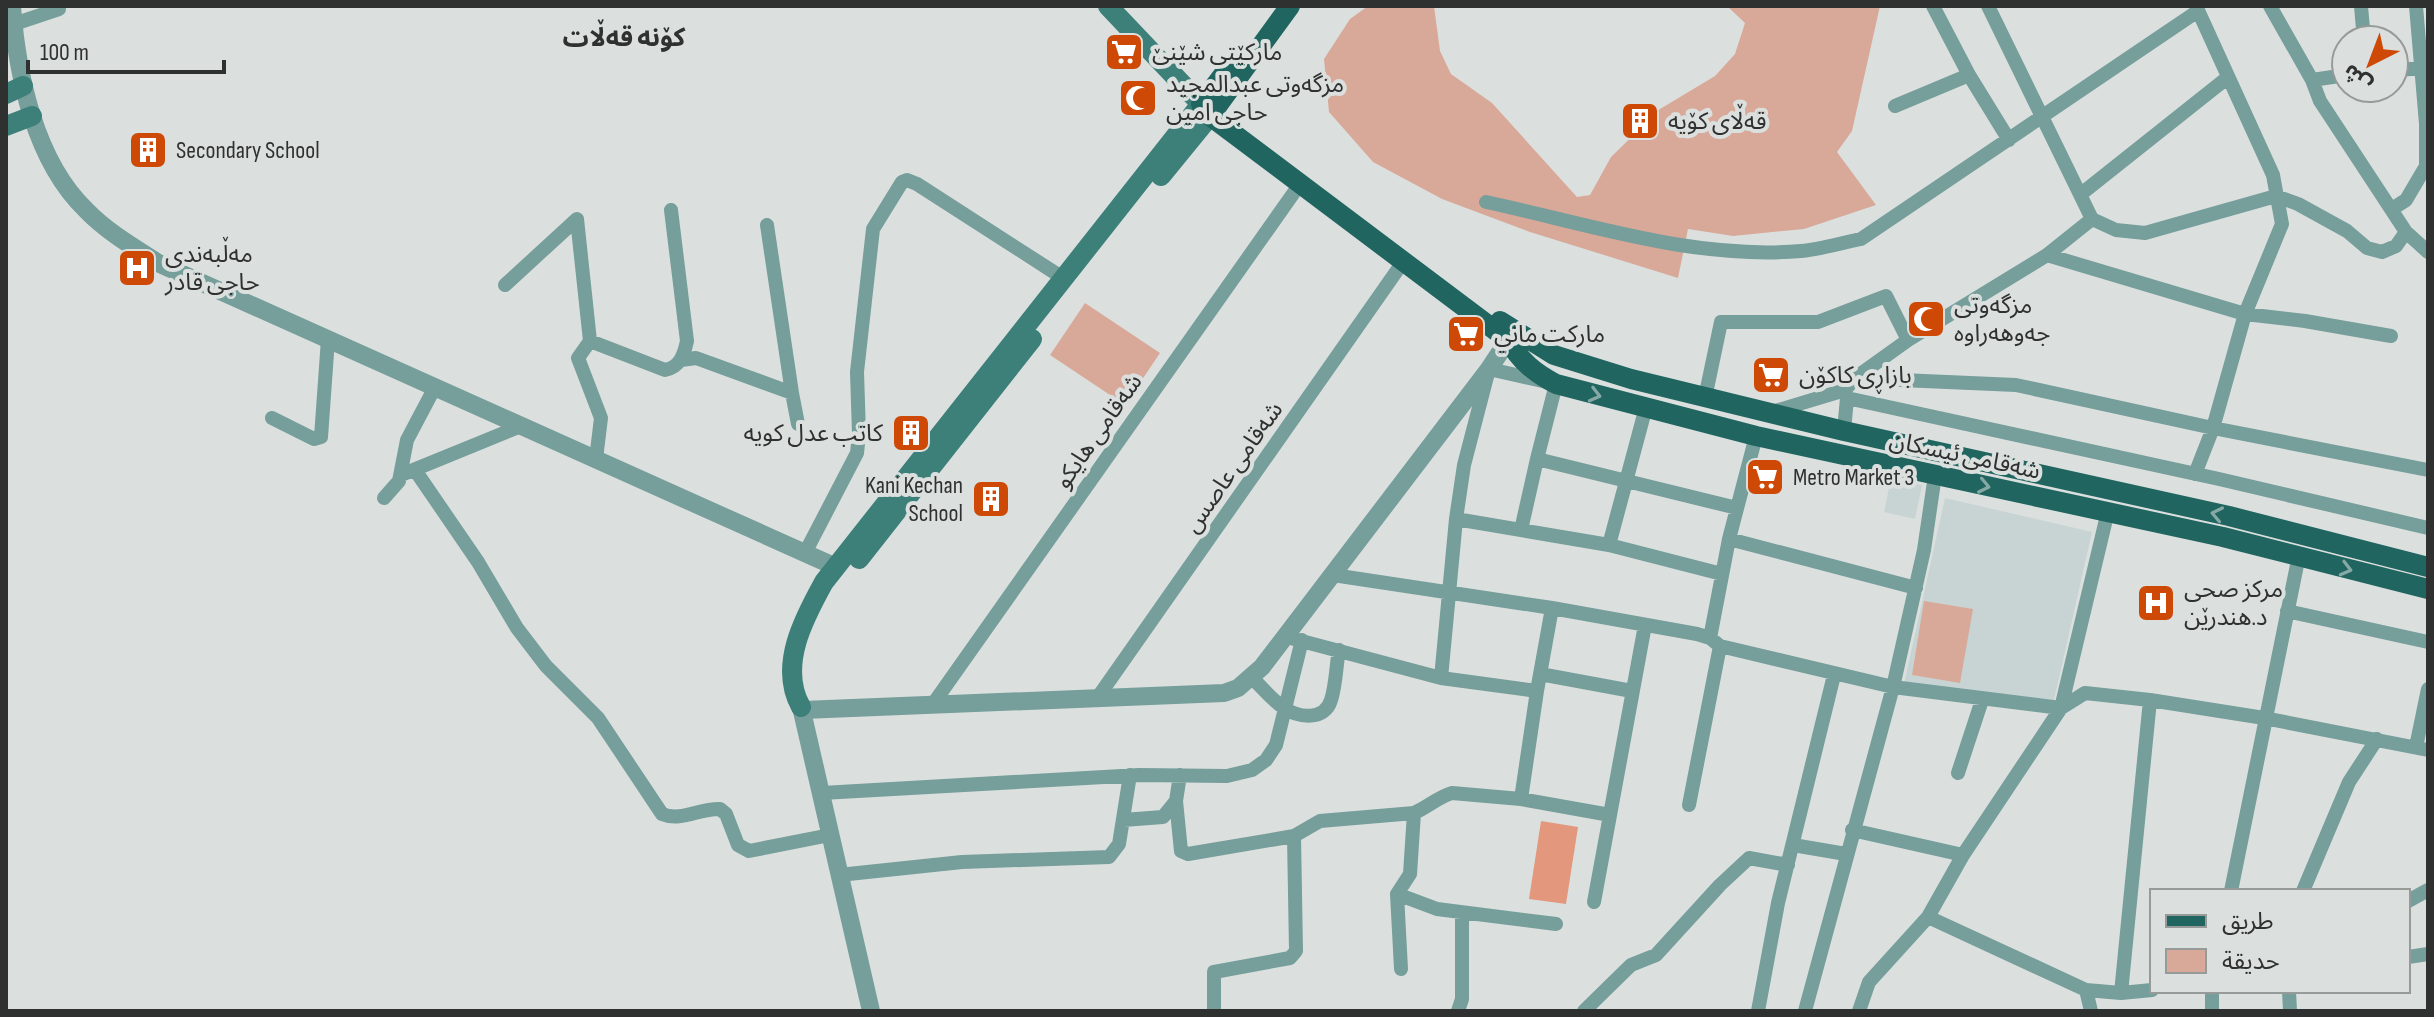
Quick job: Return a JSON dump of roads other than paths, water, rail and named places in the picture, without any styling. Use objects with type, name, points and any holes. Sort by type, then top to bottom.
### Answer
[{"type":"main road","points":[[1108,6],[1209,109],[1300,184],[1403,262],[1511,336]]},
{"type":"main road","points":[[802,708],[800,685],[809,639],[830,566],[1063,278],[1209,109],[1277,6]]},
{"type":"main road","points":[[830,566],[1085,270],[1290,6]]},
{"type":"main road","points":[[1209,109],[1511,336]]},
{"type":"main road","points":[[6,126],[32,116]]},
{"type":"main road","name":"شەقامی ئیسکان","points":[[1511,336],[1563,358],[1705,398],[2246,521],[2428,567]]},
{"type":"main road","name":"شەقامی ئیسکان","points":[[1511,336],[1518,356],[1556,384],[1756,436],[2108,511],[2299,555],[2428,589]]},
{"type":"main road","points":[[1556,384],[1563,358]]},
{"type":"main road","points":[[2242,542],[2246,521]]},
{"type":"street","points":[[1933,6],[1969,75],[2009,140]]},
{"type":"street","points":[[2270,6],[2312,80],[2320,101],[2406,232],[2428,252]]},
{"type":"street","points":[[2392,209],[2406,200],[2426,166],[2424,68],[2416,6]]},
{"type":"street","points":[[1993,7],[2092,219],[2116,230],[2145,233],[2276,196],[2298,204],[2347,231],[2367,248],[2382,252],[2396,246],[2406,232]]},
{"type":"street","points":[[1486,202],[1616,232],[1729,251],[1801,251],[1861,239],[2043,117],[2197,8],[2273,175],[2282,224],[2245,314],[2213,428],[2195,474]]},
{"type":"street","points":[[59,9],[13,15],[14,90],[32,116],[60,181],[86,211],[122,240],[160,264],[830,566],[857,453],[857,372],[873,229],[902,182],[907,180],[917,184],[1063,278]]},
{"type":"street","points":[[1895,106],[1969,75]]},
{"type":"street","points":[[2312,80],[2330,77]]},
{"type":"street","points":[[2081,194],[2227,78]]},
{"type":"street","name":"شه‌قامی هایكو","points":[[933,704],[1300,184]]},
{"type":"street","points":[[590,341],[665,370],[681,360],[687,341],[671,210]]},
{"type":"street","points":[[505,285],[577,219],[590,341],[578,358],[601,418],[596,459]]},
{"type":"street","points":[[1844,431],[1847,384],[1908,340],[2047,255],[2092,219]]},
{"type":"street","points":[[767,225],[798,424]]},
{"type":"street","points":[[2047,255],[2245,314],[2391,336]]},
{"type":"street","name":"شه‌قامی عاصس","points":[[1098,697],[1403,262]]},
{"type":"street","points":[[1705,398],[1721,322],[1818,322],[1886,296],[1908,340]]},
{"type":"street","points":[[871,1011],[802,708],[1224,693],[1238,688],[1293,639],[1333,575],[1511,336]]},
{"type":"street","points":[[272,418],[314,439],[321,437],[328,339]]},
{"type":"street","points":[[681,360],[696,358],[792,393]]},
{"type":"street","points":[[1489,369],[1556,384],[1521,530]]},
{"type":"street","points":[[1441,678],[1464,465],[1489,369]]},
{"type":"street","points":[[1855,378],[2016,385],[2428,470]]},
{"type":"street","points":[[435,387],[407,440],[408,472],[478,562],[517,628],[546,666],[598,718],[662,814],[671,818],[706,808],[720,809],[726,814],[738,845],[749,851],[830,835]]},
{"type":"street","points":[[1768,413],[1846,394],[2428,528]]},
{"type":"street","points":[[1609,545],[1646,407]]},
{"type":"street","points":[[384,498],[408,472],[521,426]]},
{"type":"street","points":[[1689,805],[1715,642],[1722,574],[1756,436]]},
{"type":"street","points":[[1537,459],[1737,508]]},
{"type":"street","points":[[1805,1011],[1893,687],[1916,588],[1935,475]]},
{"type":"street","points":[[1859,1011],[1869,982],[1928,917],[1963,855],[2061,708],[2108,511]]},
{"type":"street","points":[[1456,519],[1609,545],[1722,574]]},
{"type":"street","points":[[1729,539],[1916,588]]},
{"type":"street","points":[[2231,889],[2299,555]]},
{"type":"street","points":[[1333,575],[1645,625],[1834,675],[1893,687],[2061,708],[2085,693],[2150,700],[2422,748],[2428,689]]},
{"type":"street","points":[[1521,799],[1552,608]]},
{"type":"street","points":[[2287,611],[2428,642]]},
{"type":"street","points":[[1594,902],[1645,625]]},
{"type":"street","points":[[1293,639],[1441,678],[1537,691]]},
{"type":"street","points":[[822,793],[1130,775],[1227,776],[1252,770],[1266,760],[1276,745],[1285,709],[1293,639]]},
{"type":"street","points":[[1252,678],[1285,709],[1305,716],[1317,715],[1326,710],[1331,701],[1339,650]]},
{"type":"street","points":[[1540,674],[1632,691]]},
{"type":"street","points":[[1758,1011],[1788,865],[1834,675]]},
{"type":"street","points":[[1958,773],[1982,700]]},
{"type":"street","points":[[2121,993],[2150,700]]},
{"type":"street","points":[[2304,889],[2349,782],[2377,739]]},
{"type":"street","points":[[839,875],[962,862],[1109,857],[1119,844],[1130,775]]},
{"type":"street","points":[[1180,775],[1176,801],[1181,851],[1188,854],[1294,836],[1320,821],[1414,813],[1452,793],[1521,799],[1610,815]]},
{"type":"street","points":[[1123,820],[1163,817],[1176,801]]},
{"type":"street","points":[[1401,969],[1397,894],[1410,874],[1414,813]]},
{"type":"street","points":[[1852,830],[1963,855]]},
{"type":"street","points":[[1214,1011],[1214,972],[1290,958],[1296,951],[1294,836]]},
{"type":"street","points":[[1793,845],[1846,854]]},
{"type":"street","points":[[1584,1011],[1631,965],[1656,955],[1749,858],[1788,865]]},
{"type":"street","points":[[2410,900],[2428,890]]},
{"type":"street","points":[[1397,894],[1419,904],[1462,913],[1556,924]]},
{"type":"street","points":[[1458,1011],[1462,999],[1462,913]]},
{"type":"street","points":[[1928,917],[2086,990],[2121,993],[2150,990]]},
{"type":"street","points":[[2086,990],[2091,1011]]},
{"type":"place","name":"ماركێتى شێنێ","points":[[1124,52]]},
{"type":"place","name":"مزگه‌وتی عبدالمجید حاجی امین","points":[[1138,98]]},
{"type":"place","name":"قەڵای کۆیە","points":[[1640,121]]},
{"type":"place","name":"Secondary School","points":[[148,150]]},
{"type":"place","name":"مەڵبەندی حاجی قادر","points":[[137,268]]},
{"type":"place","name":"مزگه‌وتی جه‌وهه‌راوه","points":[[1926,319]]},
{"type":"place","name":"مارکت ماني","points":[[1466,334]]},
{"type":"place","name":"بازاڕی کاکۆن","points":[[1771,375]]},
{"type":"place","name":"كاتب عدل كويه","points":[[911,433]]},
{"type":"place","name":"Metro Market 3","points":[[1765,477]]},
{"type":"place","name":"Kani Kechan School","points":[[991,499]]},
{"type":"place","name":"مرکز صحی د.هندرێن","points":[[2156,603]]},
{"type":"district","name":"کۆنە قەڵات","points":[[624,37]]}]
